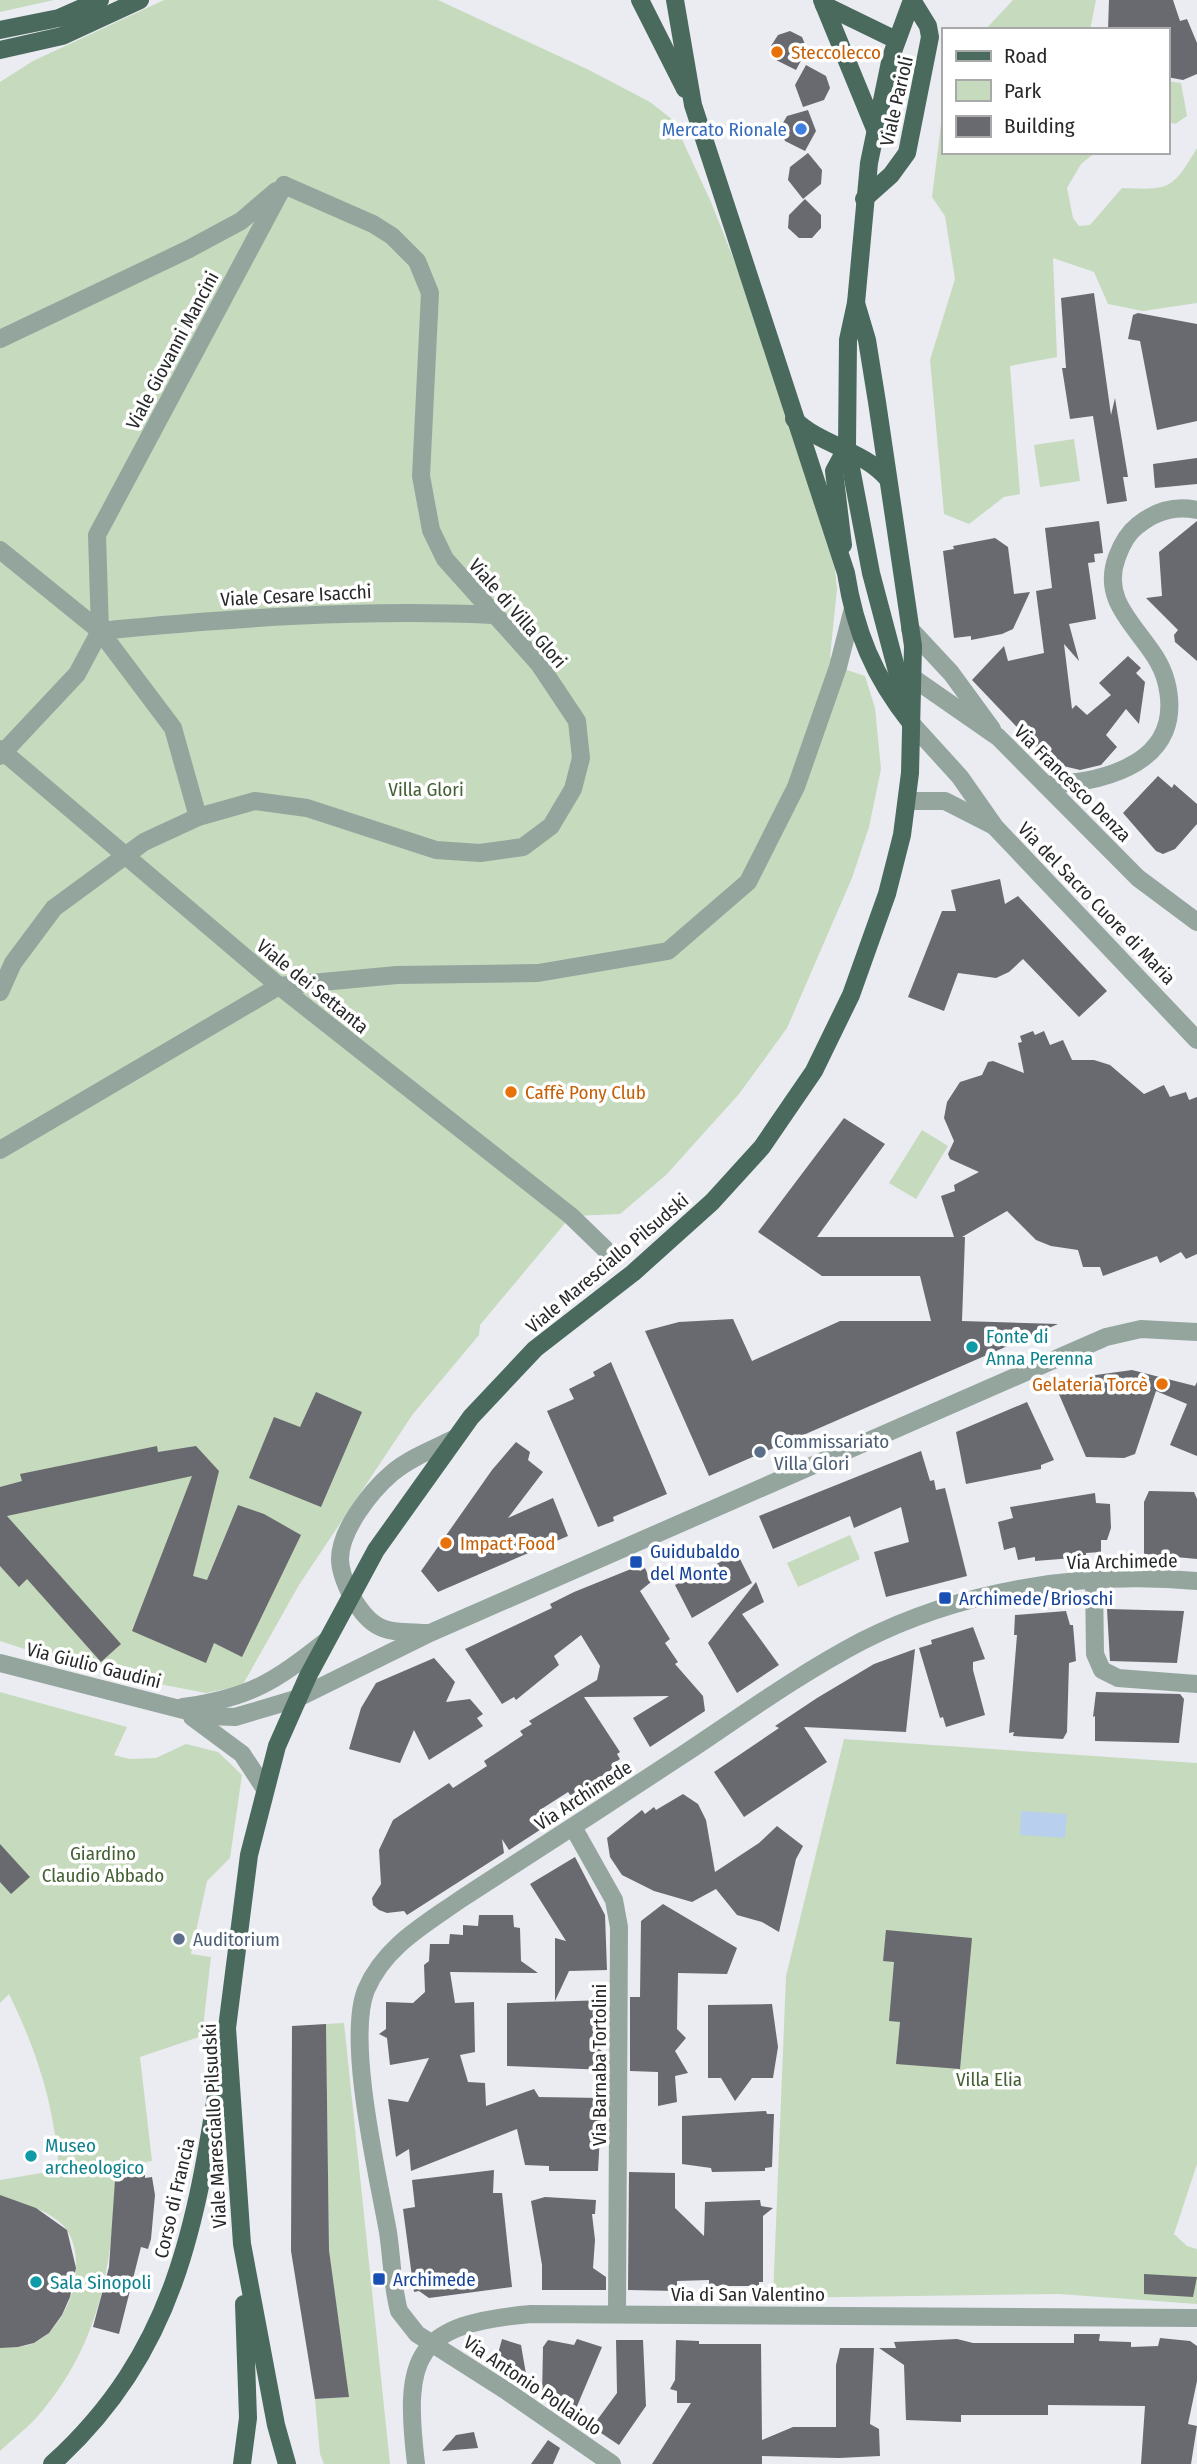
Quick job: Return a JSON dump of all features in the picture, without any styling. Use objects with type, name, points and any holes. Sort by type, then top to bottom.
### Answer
[{"type":"main road","points":[[0,30],[59,18],[100,0]]},
{"type":"main road","points":[[0,50],[69,33],[140,0]]},
{"type":"main road","points":[[640,0],[693,105]]},
{"type":"main road","points":[[676,0],[693,105],[846,573]]},
{"type":"main road","name":"Viale Parioli","points":[[856,303],[864,199],[875,129],[896,40],[912,0]]},
{"type":"main road","name":"Viale Parioli","points":[[864,199],[891,175],[909,148],[930,37],[928,26],[912,0]]},
{"type":"main road","points":[[823,2],[896,40]]},
{"type":"main road","points":[[823,2],[875,129]]},
{"type":"main road","points":[[856,303],[848,340],[846,447],[871,573],[911,723]]},
{"type":"main road","name":"Viale Maresciallo Pilsudski","points":[[287,2464],[276,2425],[242,2244],[227,2028],[245,1882],[265,1789],[277,1746],[296,1699],[351,1594],[400,1513],[454,1439],[493,1391],[535,1349],[633,1273],[712,1202],[782,1120],[814,1072],[850,995],[887,894],[902,835],[907,801],[914,679],[912,637],[867,340],[856,303]]},
{"type":"main road","points":[[794,419],[808,432],[846,447],[875,465],[888,479]]},
{"type":"main road","points":[[846,447],[834,471],[852,612],[873,666],[890,696],[911,723]]},
{"type":"main road","points":[[873,666],[893,663],[912,637]]},
{"type":"main road","name":"Corso di Francia","points":[[52,2464],[98,2418],[142,2354],[175,2281],[198,2204],[227,2028]]},
{"type":"main road","points":[[242,2244],[248,2388],[242,2464]]},
{"type":"street","points":[[0,339],[241,222],[284,185]]},
{"type":"street","name":"Viale Giovanni Mancini","points":[[100,631],[97,535],[284,185]]},
{"type":"street","name":"Viale di Villa Glori","points":[[0,992],[13,963],[54,908],[144,842],[198,817],[255,801],[307,808],[436,850],[480,853],[523,847],[551,826],[573,789],[580,758],[577,721],[539,664],[445,559],[431,530],[421,476],[430,293],[417,261],[392,236],[373,224],[284,185]]},
{"type":"street","points":[[1046,785],[1077,783],[1126,771],[1148,756],[1156,744],[1168,714],[1166,681],[1158,664],[1118,606],[1112,574],[1118,553],[1135,527],[1163,511],[1182,508],[1197,510]]},
{"type":"street","points":[[0,550],[100,631],[173,728],[198,817]]},
{"type":"street","name":"Viale Cesare Isacchi","points":[[100,631],[226,620],[397,611],[493,615]]},
{"type":"street","points":[[0,1150],[279,986],[397,975],[538,973],[668,951],[748,882],[796,787],[838,667],[852,612]]},
{"type":"street","points":[[1,752],[77,674],[100,631]]},
{"type":"street","points":[[912,637],[951,673],[998,737]]},
{"type":"street","name":"Via Francesco Denza","points":[[893,663],[998,737],[1138,878],[1197,922]]},
{"type":"street","name":"Via del Sacro Cuore di Maria","points":[[911,723],[960,777],[995,827],[1197,1040]]},
{"type":"street","name":"Viale dei Settanta","points":[[1,752],[279,986],[571,1216],[605,1249]]},
{"type":"street","name":"Via del Sacro Cuore di Maria","points":[[907,801],[945,801],[995,827]]},
{"type":"street","name":"Via Giulio Gaudini","points":[[0,1663],[214,1717],[235,1717],[296,1699],[430,1633],[1105,1337],[1133,1329],[1197,1332]]},
{"type":"street","name":"Viale Maresciallo Pilsudski","points":[[351,1594],[340,1561],[348,1531],[377,1488],[391,1474],[454,1439]]},
{"type":"street","points":[[1094,1580],[1096,1654],[1102,1670],[1118,1678],[1197,1684]]},
{"type":"street","name":"Via Archimede","points":[[430,2342],[404,2321],[396,2300],[364,2089],[361,2007],[378,1968],[399,1944],[461,1899],[805,1674],[877,1634],[997,1593],[1094,1580],[1197,1581]]},
{"type":"street","points":[[351,1594],[361,1612],[377,1628],[391,1632],[430,1633]]},
{"type":"street","name":"Via Giulio Gaudini","points":[[177,1708],[253,1692],[292,1668],[326,1641]]},
{"type":"street","name":"Via Giulio Gaudini","points":[[177,1708],[242,1754],[265,1789]]},
{"type":"street","name":"Via Barnaba Tortolini","points":[[573,1827],[614,1900],[620,1934],[617,2314]]},
{"type":"street","name":"Via di San Valentino","points":[[430,2342],[472,2324],[514,2315],[1197,2318]]},
{"type":"street","points":[[416,2464],[413,2385],[418,2362],[430,2342]]},
{"type":"street","name":"Via Antonio Pollaiolo","points":[[430,2342],[612,2464]]},
{"type":"green space","points":[[0,0],[54,0],[0,12]]},
{"type":"green space","name":"Villa Glori","points":[[164,0],[438,0],[589,70],[650,102],[673,120],[711,202],[754,311],[831,531],[837,589],[830,657],[838,667],[865,676],[875,708],[881,769],[869,827],[852,878],[787,1028],[739,1094],[666,1175],[620,1214],[571,1216],[480,1325],[479,1335],[413,1414],[299,1585],[242,1686],[206,1693],[96,1672],[0,1641],[0,82],[33,61]]},
{"type":"green space","points":[[1013,0],[1096,0],[1090,28],[987,28]]},
{"type":"green space","points":[[1169,81],[1181,83],[1187,116],[1175,124],[1169,122]]},
{"type":"green space","points":[[942,116],[942,154],[1094,154],[1081,164],[1067,188],[1073,218],[1079,226],[1090,225],[1122,188],[1160,187],[1175,180],[1197,148],[1197,303],[1143,311],[1108,304],[1094,272],[1053,258],[1057,357],[1010,366],[1020,494],[1004,497],[969,524],[944,514],[930,360],[955,279],[945,216],[932,197]]},
{"type":"green space","points":[[1074,439],[1080,481],[1040,487],[1034,445]]},
{"type":"green space","points":[[922,1130],[948,1146],[916,1199],[889,1183]]},
{"type":"green space","points":[[850,1535],[860,1559],[798,1587],[787,1563]]},
{"type":"green space","name":"Giardino Claudio Abbado","points":[[0,1692],[127,1727],[114,1755],[130,1759],[156,1758],[186,1744],[218,1752],[242,1775],[230,1858],[207,1881],[191,1954],[211,1957],[202,2036],[140,2057],[152,2161],[116,2167],[112,2233],[101,2295],[92,2325],[63,2382],[38,2416],[0,2451],[0,2347],[32,2344],[45,2336],[56,2324],[72,2294],[76,2260],[67,2230],[54,2217],[0,2197],[0,2180],[59,2170],[49,2101],[36,2058],[9,1994],[0,2003]]},
{"type":"green space","name":"Villa Elia","points":[[844,1739],[1197,1763],[1197,2164],[1174,2234],[1187,2246],[1197,2249],[1197,2304],[1059,2294],[773,2298],[786,1976]]},
{"type":"green space","points":[[344,2023],[390,2464],[324,2464],[320,2454],[315,2399],[348,2397],[329,2250],[326,2024]]},
{"type":"water","points":[[1021,1811],[1067,1814],[1065,1838],[1020,1835]]},
{"type":"building","points":[[1109,0],[1173,0],[1180,21],[1187,19],[1197,43],[1197,74],[1183,80],[1169,77],[1169,28],[1108,28]]},
{"type":"building","points":[[790,31],[802,37],[807,49],[796,70],[776,60],[771,46],[778,35]]},
{"type":"building","points":[[806,65],[826,76],[830,88],[824,100],[803,107],[795,85]]},
{"type":"building","points":[[808,110],[816,131],[805,151],[785,141],[780,128],[787,116]]},
{"type":"building","points":[[808,153],[822,170],[821,184],[803,199],[788,180],[790,167]]},
{"type":"building","points":[[805,199],[821,215],[821,228],[812,238],[799,238],[788,228],[789,215]]},
{"type":"building","points":[[1094,293],[1111,415],[1115,398],[1128,477],[1123,477],[1127,501],[1107,504],[1093,416],[1070,419],[1062,368],[1066,368],[1061,298]]},
{"type":"building","points":[[1138,313],[1197,324],[1197,421],[1157,430],[1140,341],[1128,339],[1133,315]]},
{"type":"building","points":[[1197,458],[1197,484],[1155,488],[1153,464]]},
{"type":"building","points":[[1099,521],[1103,553],[1094,554],[1095,562],[1088,563],[1096,619],[1069,624],[1079,661],[1064,644],[1072,709],[1076,705],[1087,715],[1111,695],[1099,683],[1128,656],[1141,668],[1136,673],[1145,682],[1139,724],[1126,709],[1106,735],[1117,747],[1101,765],[1080,770],[1051,763],[972,680],[1004,646],[1008,661],[1044,653],[1036,591],[1052,588],[1045,528]]},
{"type":"building","points":[[1197,521],[1197,661],[1175,642],[1174,635],[1178,630],[1146,598],[1162,596],[1159,552]]},
{"type":"building","points":[[995,538],[1008,547],[1014,594],[1030,592],[1013,629],[971,640],[971,636],[954,638],[943,551],[954,549],[953,546]]},
{"type":"building","points":[[1158,776],[1172,788],[1174,784],[1197,804],[1197,824],[1175,849],[1163,854],[1156,851],[1123,813]]},
{"type":"building","points":[[1000,879],[1005,904],[1018,896],[1107,991],[1079,1017],[1023,959],[1009,972],[996,978],[958,973],[944,1011],[908,997],[942,911],[956,911],[951,890]]},
{"type":"building","points":[[1033,1031],[1035,1035],[1044,1031],[1050,1045],[1063,1040],[1072,1060],[1094,1060],[1110,1065],[1144,1094],[1164,1085],[1170,1097],[1186,1092],[1189,1100],[1197,1097],[1197,1254],[1186,1259],[1181,1252],[1160,1263],[1157,1256],[1103,1276],[1100,1267],[1083,1267],[1078,1250],[1051,1246],[1036,1240],[1007,1211],[962,1237],[965,1237],[962,1321],[1058,1324],[709,1476],[645,1331],[679,1322],[733,1319],[752,1361],[840,1321],[931,1321],[920,1276],[822,1276],[758,1232],[844,1118],[885,1144],[817,1237],[954,1237],[941,1196],[955,1191],[954,1185],[979,1172],[950,1159],[948,1154],[954,1141],[944,1118],[947,1102],[960,1082],[982,1075],[988,1062],[993,1061],[1024,1073],[1018,1043],[1022,1042],[1020,1036]]},
{"type":"building","points":[[611,1362],[667,1494],[613,1517],[614,1521],[598,1527],[547,1411],[574,1399],[569,1389],[595,1376],[593,1372]]},
{"type":"building","points":[[1132,1370],[1195,1386],[1197,1382],[1197,1456],[1170,1445],[1187,1404],[1156,1391],[1135,1454],[1124,1458],[1086,1457],[1058,1392],[1096,1375]]},
{"type":"building","points":[[316,1392],[362,1412],[321,1507],[249,1478],[274,1417],[300,1427]]},
{"type":"building","points":[[1027,1402],[1054,1460],[1041,1465],[1041,1469],[966,1484],[956,1432]]},
{"type":"building","points":[[516,1442],[530,1452],[528,1460],[543,1472],[508,1518],[553,1498],[568,1536],[438,1592],[421,1571],[492,1470]]},
{"type":"building","points":[[157,1446],[158,1452],[196,1446],[219,1471],[193,1576],[207,1580],[238,1505],[264,1514],[301,1535],[242,1657],[214,1643],[206,1663],[132,1631],[192,1476],[7,1516],[121,1644],[101,1662],[27,1579],[19,1587],[0,1566],[0,1487],[22,1481],[20,1474]]},
{"type":"building","points":[[921,1451],[930,1481],[934,1480],[936,1490],[945,1488],[967,1576],[886,1597],[874,1552],[909,1542],[901,1507],[854,1528],[850,1516],[773,1549],[759,1516]]},
{"type":"building","points":[[1149,1491],[1194,1492],[1197,1499],[1197,1559],[1144,1554],[1144,1502]]},
{"type":"building","points":[[1095,1493],[1096,1503],[1110,1504],[1111,1528],[1107,1540],[1101,1540],[1101,1552],[1086,1553],[1086,1557],[1035,1561],[1035,1557],[1018,1560],[1015,1547],[1004,1550],[998,1522],[1013,1518],[1010,1507]]},
{"type":"building","points":[[734,1555],[740,1559],[752,1583],[692,1618],[675,1585]]},
{"type":"building","points":[[636,1567],[640,1571],[645,1568],[651,1582],[640,1591],[670,1639],[665,1643],[678,1662],[675,1664],[703,1696],[705,1711],[650,1747],[633,1718],[669,1696],[584,1697],[620,1752],[617,1754],[620,1759],[614,1763],[616,1767],[571,1796],[568,1792],[540,1810],[549,1824],[509,1850],[502,1839],[504,1853],[407,1915],[404,1911],[387,1913],[379,1910],[373,1905],[372,1898],[381,1884],[379,1850],[393,1820],[449,1783],[453,1788],[487,1766],[484,1761],[523,1735],[520,1731],[532,1724],[529,1721],[597,1680],[600,1666],[581,1635],[554,1656],[559,1665],[516,1700],[514,1697],[502,1704],[465,1649],[552,1608],[550,1604],[574,1592]]},
{"type":"building","points":[[756,1582],[764,1602],[742,1614],[779,1665],[737,1693],[708,1643]]},
{"type":"building","points":[[1107,1609],[1184,1611],[1177,1663],[1110,1661]]},
{"type":"building","points":[[1066,1611],[1070,1625],[1073,1625],[1076,1661],[1069,1663],[1067,1732],[1063,1739],[1013,1736],[1014,1732],[1009,1733],[1017,1635],[1014,1635],[1015,1615]]},
{"type":"building","points":[[973,1627],[985,1659],[973,1662],[973,1670],[985,1715],[946,1727],[943,1717],[940,1718],[919,1648],[932,1644],[931,1640]]},
{"type":"building","points":[[915,1649],[906,1732],[804,1727],[827,1762],[744,1817],[714,1772],[779,1728],[775,1726],[817,1698],[874,1664]]},
{"type":"building","points":[[434,1658],[455,1682],[446,1702],[470,1699],[483,1714],[477,1718],[483,1726],[429,1760],[414,1730],[400,1763],[349,1749],[361,1708],[376,1683]]},
{"type":"building","points":[[1096,1692],[1180,1694],[1184,1699],[1179,1743],[1095,1741],[1095,1716],[1093,1717]]},
{"type":"building","points":[[683,1794],[698,1804],[706,1820],[715,1872],[759,1843],[777,1826],[803,1846],[796,1859],[779,1932],[762,1922],[737,1915],[716,1889],[692,1902],[654,1891],[622,1875],[610,1857],[607,1838],[642,1810],[645,1814],[654,1807],[656,1810]]},
{"type":"building","points":[[0,1844],[30,1877],[11,1894],[0,1882]]},
{"type":"building","points":[[575,1857],[605,1915],[607,1970],[569,1971],[555,2001],[555,1938],[566,1941],[530,1884]]},
{"type":"building","points":[[663,1904],[737,1948],[727,1974],[678,1973],[677,2029],[686,2038],[675,2051],[688,2073],[675,2076],[677,2102],[658,2106],[658,2072],[630,2071],[630,1997],[640,1997],[641,1921]]},
{"type":"building","points":[[479,1915],[513,1915],[514,1927],[520,1928],[521,1961],[538,1973],[450,1972],[455,2003],[474,2002],[475,2052],[460,2055],[468,2082],[485,2083],[486,2106],[534,2089],[539,2097],[602,2098],[598,2171],[549,2171],[549,2166],[525,2165],[517,2129],[411,2171],[409,2149],[396,2157],[388,2099],[408,2102],[429,2058],[390,2065],[387,2038],[379,2034],[386,2029],[386,2002],[413,2003],[425,1992],[424,1965],[429,1961],[430,1944],[449,1944],[450,1934],[463,1935],[463,1925],[478,1926]]},
{"type":"building","points":[[886,1930],[972,1938],[960,2069],[896,2064],[900,2022],[889,2021],[894,1962],[883,1961]]},
{"type":"building","points":[[607,2000],[607,2016],[594,2024],[594,2045],[607,2055],[607,2070],[507,2066],[507,2003]]},
{"type":"building","points":[[772,2004],[778,2047],[773,2078],[752,2078],[735,2101],[721,2078],[708,2078],[708,2005]]},
{"type":"building","points":[[326,2024],[329,2250],[349,2397],[315,2399],[291,2251],[292,2026]]},
{"type":"building","points":[[766,2111],[767,2114],[774,2114],[772,2167],[765,2168],[765,2171],[712,2172],[711,2168],[682,2164],[682,2116]]},
{"type":"building","points":[[145,2165],[145,2178],[152,2177],[155,2195],[151,2239],[148,2249],[141,2247],[119,2334],[93,2327],[109,2267],[116,2166]]},
{"type":"building","points":[[494,2170],[493,2193],[502,2193],[512,2287],[429,2298],[419,2291],[414,2292],[403,2209],[415,2207],[412,2180]]},
{"type":"building","points":[[629,2172],[675,2173],[675,2208],[704,2236],[705,2202],[760,2200],[761,2206],[773,2208],[763,2216],[763,2282],[759,2282],[759,2286],[709,2286],[709,2280],[677,2281],[677,2291],[628,2290]]},
{"type":"building","name":"Sala Sinopoli","points":[[0,2195],[36,2208],[67,2230],[76,2268],[70,2297],[62,2315],[49,2333],[34,2343],[18,2347],[0,2348]]},
{"type":"building","points":[[545,2197],[596,2200],[595,2214],[592,2214],[595,2240],[593,2268],[606,2277],[606,2290],[542,2290],[542,2265],[531,2201]]},
{"type":"building","points":[[1144,2274],[1197,2277],[1193,2297],[1144,2294]]},
{"type":"building","points":[[1074,2334],[1100,2334],[1099,2341],[1131,2342],[1131,2347],[1158,2346],[1160,2338],[1190,2341],[1197,2346],[1197,2381],[1188,2424],[1197,2426],[1191,2464],[1141,2464],[1145,2406],[1048,2405],[1048,2415],[961,2415],[961,2422],[906,2420],[904,2365],[879,2348],[896,2348],[894,2342],[957,2339],[973,2343],[1074,2343]]},
{"type":"building","points":[[502,2339],[521,2345],[526,2374],[496,2361]]},
{"type":"building","points":[[577,2339],[602,2347],[575,2411],[556,2405],[558,2401],[542,2396],[543,2347],[548,2340],[574,2345]]},
{"type":"building","points":[[616,2340],[643,2340],[646,2406],[619,2445],[592,2427],[617,2393]]},
{"type":"building","points":[[676,2340],[699,2341],[699,2344],[761,2344],[762,2440],[793,2427],[836,2427],[836,2365],[840,2348],[874,2348],[870,2424],[879,2429],[880,2456],[762,2456],[762,2464],[652,2464],[691,2403],[677,2403],[677,2391],[670,2389],[675,2380]]},
{"type":"building","points":[[474,2432],[478,2448],[442,2451],[456,2435]]},
{"type":"building","points":[[548,2440],[560,2448],[553,2464],[531,2464]]},
{"type":"place","name":"Steccolecco","points":[[777,52]]},
{"type":"place","name":"Mercato Rionale","points":[[801,129]]},
{"type":"place","name":"Caffè Pony Club","points":[[511,1092]]},
{"type":"place","name":"Fonte di Anna Perenna","points":[[972,1347]]},
{"type":"place","name":"Gelateria Torcè","points":[[1162,1384]]},
{"type":"place","name":"Commissariato Villa Glori","points":[[760,1452]]},
{"type":"place","name":"Impact Food","points":[[446,1543]]},
{"type":"place","name":"Guidubaldo del Monte","points":[[636,1562]]},
{"type":"place","name":"Archimede/Brioschi","points":[[945,1598]]},
{"type":"place","name":"Auditorium","points":[[179,1939]]},
{"type":"place","name":"Museo archeologico","points":[[31,2156]]},
{"type":"place","name":"Archimede","points":[[379,2279]]},
{"type":"place","name":"Sala Sinopoli","points":[[36,2282]]}]
